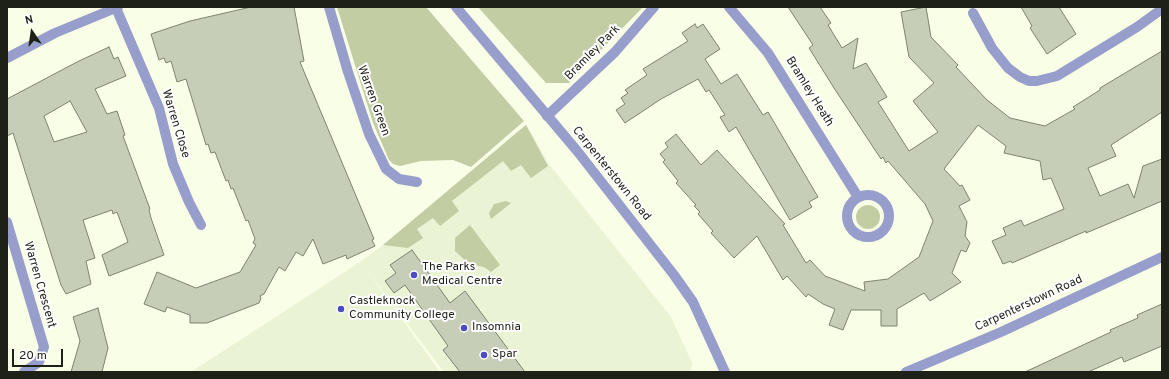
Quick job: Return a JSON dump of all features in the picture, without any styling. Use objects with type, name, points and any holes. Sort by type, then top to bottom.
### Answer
[{"type":"street","points":[[7,58],[55,33],[117,7]]},
{"type":"street","name":"Warren Close","points":[[117,7],[159,108],[173,164],[189,202],[202,225]]},
{"type":"street","name":"Warren Green","points":[[329,7],[348,72],[369,134],[386,169],[400,179],[417,182]]},
{"type":"street","name":"Carpenterstown Road","points":[[456,7],[547,116],[674,274],[693,302],[725,372]]},
{"type":"street","name":"Bramley Park","points":[[547,116],[615,52],[654,7]]},
{"type":"street","name":"Bramley Heath","points":[[729,7],[768,53],[858,197]]},
{"type":"street","points":[[973,13],[992,48],[1008,68],[1020,77],[1030,81],[1037,81],[1056,76],[1145,22],[1162,9]]},
{"type":"street","points":[[872,195],[885,202],[890,216],[885,229],[873,237],[859,236],[849,226],[847,220],[848,209],[853,201],[858,197],[872,195]]},
{"type":"street","name":"Warren Crescent","points":[[7,222],[44,347],[39,362],[24,372]]},
{"type":"street","name":"Carpenterstown Road","points":[[906,372],[1001,332],[1162,257]]},
{"type":"shaded area","points":[[337,7],[426,7],[524,121],[471,167],[453,160],[421,161],[400,166],[393,164],[389,160],[373,123]]},
{"type":"shaded area","points":[[478,7],[643,7],[569,83],[546,83]]},
{"type":"shaded area","points":[[526,124],[549,164],[671,317],[692,363],[691,372],[444,372],[363,265],[440,372],[191,372],[360,262],[401,232]]},
{"type":"shaded area","points":[[526,125],[548,166],[531,178],[521,165],[511,171],[503,161],[452,201],[459,211],[440,226],[433,218],[417,229],[423,238],[408,248],[383,245]]},
{"type":"shaded area","points":[[506,201],[511,203],[491,219],[489,213],[494,204]]},
{"type":"shaded area","points":[[868,205],[877,208],[880,217],[877,226],[868,229],[859,226],[856,217],[859,208]]},
{"type":"shaded area","points":[[470,225],[500,265],[491,272],[484,267],[469,264],[455,251],[455,238]]},
{"type":"building","points":[[251,7],[294,7],[304,61],[300,62],[374,239],[372,240],[375,246],[347,259],[346,255],[323,264],[313,239],[303,256],[296,252],[285,271],[279,267],[264,294],[260,296],[261,298],[259,303],[207,323],[190,323],[190,315],[167,307],[165,312],[144,304],[157,272],[196,288],[240,272],[256,245],[253,243],[255,239],[248,220],[246,221],[233,188],[231,189],[228,180],[226,181],[215,152],[211,153],[208,144],[206,145],[186,79],[177,82],[171,61],[166,63],[164,58],[159,60],[151,34],[190,21]]},
{"type":"building","points":[[788,7],[820,7],[831,23],[828,25],[842,48],[858,38],[853,69],[866,63],[887,97],[878,102],[909,151],[938,132],[913,101],[934,83],[909,57],[901,12],[926,7],[931,37],[958,65],[956,67],[987,100],[1010,118],[1045,126],[1075,109],[1073,107],[1100,90],[1100,88],[1162,51],[1162,112],[1111,145],[1116,156],[1088,168],[1100,196],[1128,184],[1134,198],[1143,166],[1162,159],[1162,201],[1086,233],[1086,231],[1012,263],[1011,261],[1003,264],[992,241],[1006,235],[1003,228],[1021,220],[1024,226],[1064,209],[1051,178],[1043,180],[1040,161],[1004,153],[1006,146],[978,125],[944,169],[960,186],[962,185],[970,200],[959,206],[967,222],[965,236],[970,243],[966,252],[961,250],[952,273],[961,282],[930,301],[924,293],[897,309],[897,326],[881,326],[881,310],[851,310],[843,330],[829,325],[835,309],[823,304],[808,294],[806,297],[787,276],[783,280],[757,236],[734,258],[711,233],[713,231],[698,214],[700,212],[694,206],[696,205],[676,183],[678,181],[663,162],[665,160],[660,154],[668,147],[665,143],[676,134],[701,165],[717,150],[785,224],[783,225],[806,263],[810,260],[825,276],[865,291],[864,282],[888,279],[919,257],[933,221],[925,204],[888,161],[886,163],[883,157],[881,159],[809,48],[813,45]]},
{"type":"building","points":[[1021,7],[1059,7],[1076,34],[1047,54],[1030,28],[1032,26]]},
{"type":"building","points":[[695,24],[697,28],[703,24],[720,49],[705,59],[721,84],[737,74],[763,115],[768,112],[818,197],[809,202],[812,207],[790,220],[736,127],[729,132],[720,117],[725,115],[709,90],[706,92],[698,79],[661,99],[625,123],[616,110],[625,104],[621,98],[628,93],[625,90],[647,75],[643,69],[688,41],[682,33]]},
{"type":"building","points":[[109,47],[114,59],[118,57],[126,76],[95,89],[107,114],[117,111],[125,135],[123,136],[150,209],[151,218],[164,255],[109,276],[102,255],[128,242],[117,212],[113,214],[112,210],[83,220],[95,258],[86,261],[91,284],[66,294],[61,285],[13,133],[7,136],[7,99]],"holes":[[[70,101],[87,132],[54,142],[44,116]]]},
{"type":"building","points":[[412,250],[450,303],[465,291],[525,372],[460,372],[443,350],[448,346],[405,285],[394,293],[385,281],[396,273],[390,265]]},
{"type":"building","points":[[1162,304],[1162,346],[1124,362],[1122,357],[1088,372],[1025,372],[1111,332],[1110,330],[1138,318],[1137,315]]},
{"type":"building","points":[[98,308],[108,348],[102,372],[71,372],[80,341],[73,317]]},
{"type":"place","name":"The Parks Medical Centre","points":[[414,275]]},
{"type":"place","name":"Castleknock Community College","points":[[341,309]]},
{"type":"place","name":"Insomnia","points":[[464,328]]},
{"type":"place","name":"Spar","points":[[484,355]]}]
